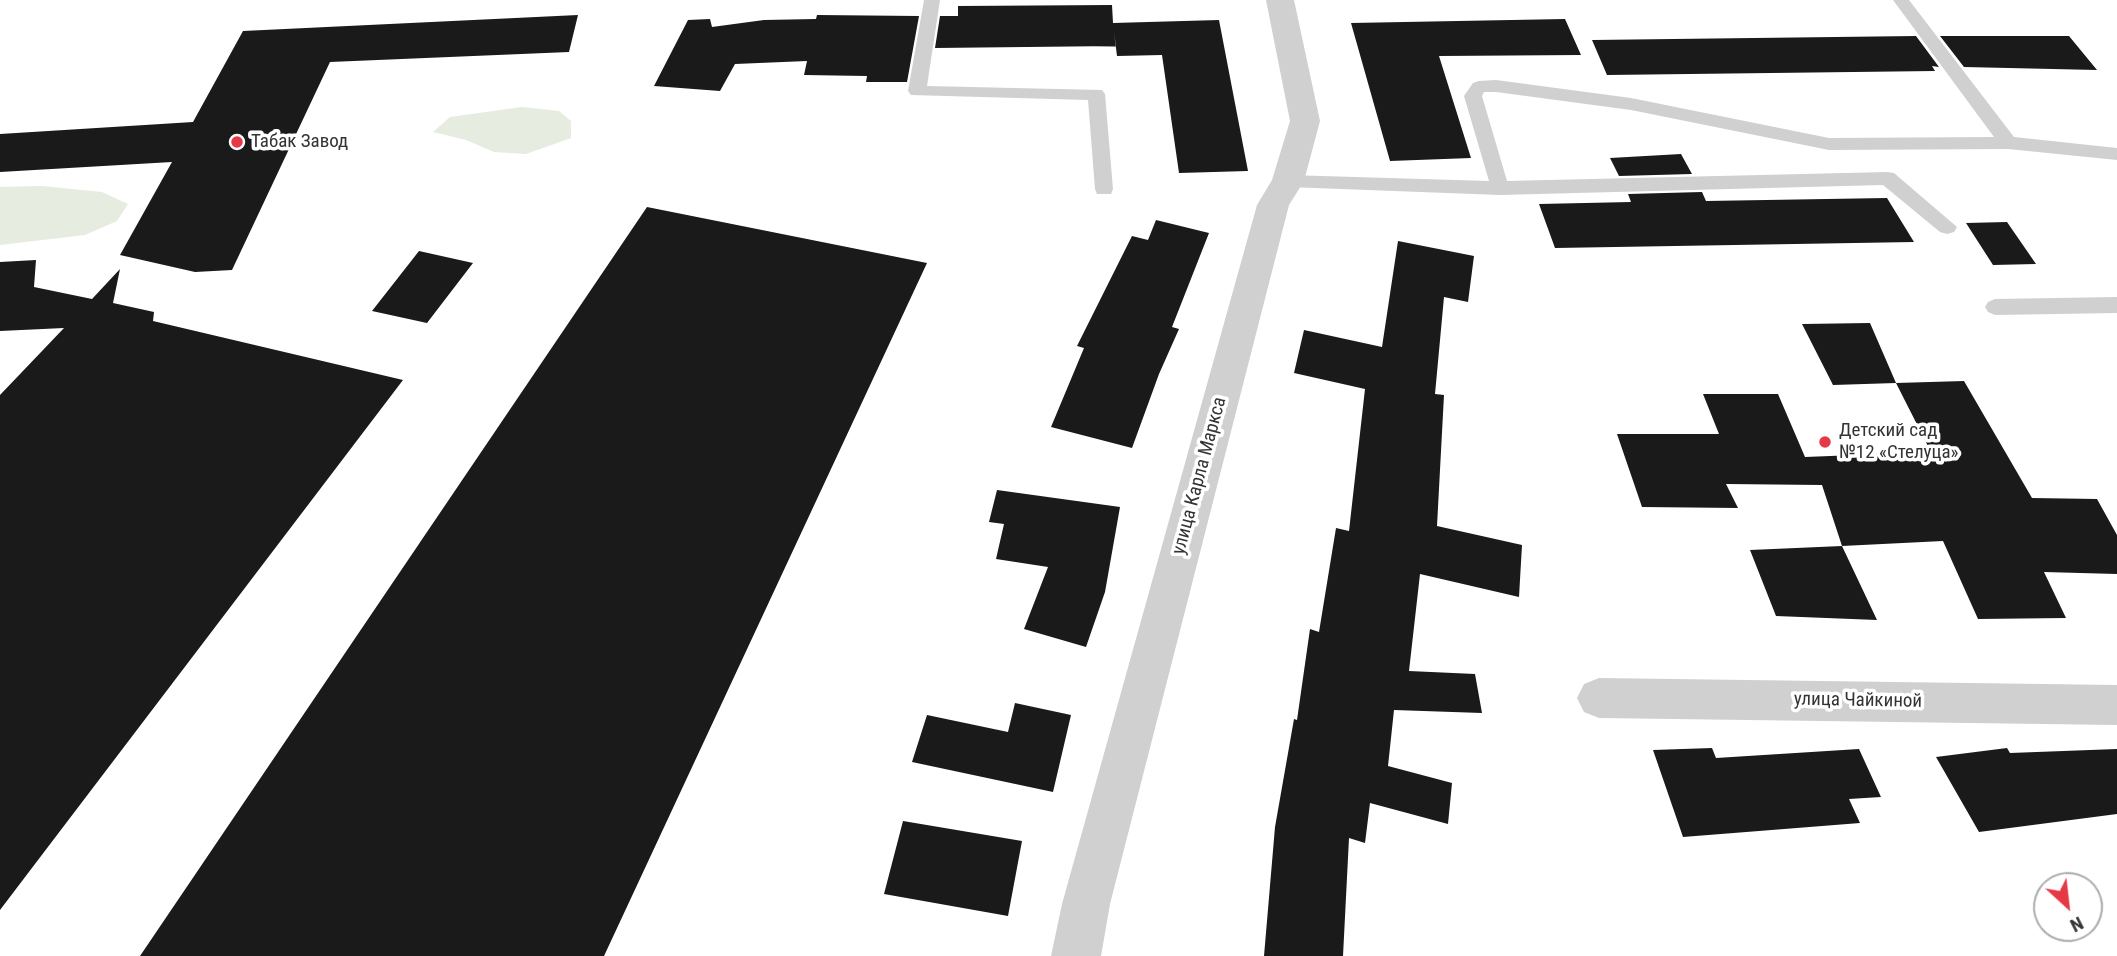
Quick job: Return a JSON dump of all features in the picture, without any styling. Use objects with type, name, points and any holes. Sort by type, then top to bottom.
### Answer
[{"type":"street","name":"улица Карла Маркса","points":[[1076,956],[1090,891],[1273,205],[1288,181],[1306,121],[1280,0]]},
{"type":"street","name":"улица Чайкиной","points":[[1599,698],[2117,705]]},
{"type":"lane","points":[[932,0],[917,91],[1096,94],[1104,189]]},
{"type":"lane","points":[[1901,0],[2008,143]]},
{"type":"lane","points":[[1500,188],[1473,96],[1479,87],[1496,86],[1631,104],[1829,144],[2008,143],[2117,154]]},
{"type":"lane","points":[[1829,144],[1887,178],[1947,227]]},
{"type":"lane","points":[[1288,181],[1500,188],[1887,178]]},
{"type":"lane","points":[[1996,307],[2117,305]]},
{"type":"shaded area","points":[[522,107],[559,111],[571,121],[571,138],[526,154],[494,152],[466,140],[433,132],[450,117]]},
{"type":"shaded area","points":[[42,186],[102,192],[128,204],[117,221],[85,235],[0,245],[0,187]]},
{"type":"building","points":[[1112,5],[1113,23],[1219,20],[1248,171],[1179,173],[1162,55],[1117,56],[1116,46],[935,48],[940,16],[958,16],[958,6]]},
{"type":"building","name":"Табак Завод","points":[[578,15],[569,52],[330,62],[232,270],[195,272],[120,255],[172,162],[0,172],[0,134],[193,122],[243,31]]},
{"type":"building","points":[[817,15],[919,16],[907,82],[866,82],[867,76],[804,75],[807,61],[735,64],[720,91],[654,86],[688,20],[710,19],[712,27],[764,20],[816,19]]},
{"type":"building","points":[[1565,19],[1581,55],[1439,56],[1471,158],[1390,161],[1351,23]]},
{"type":"building","points":[[1916,36],[1939,67],[1932,66],[1935,71],[1607,75],[1592,40]]},
{"type":"building","points":[[1940,36],[2069,36],[2097,70],[1964,67]]},
{"type":"building","points":[[1681,154],[1692,174],[1619,176],[1610,158]]},
{"type":"building","points":[[1702,192],[1706,201],[1887,198],[1914,242],[1555,248],[1539,204],[1631,202],[1628,194]]},
{"type":"building","points":[[647,207],[927,263],[604,956],[140,956]]},
{"type":"building","points":[[1156,220],[1209,233],[1172,327],[1179,329],[1132,448],[1051,427],[1084,348],[1077,346],[1132,236],[1148,240]]},
{"type":"building","points":[[2007,222],[2036,264],[1993,265],[1966,223]]},
{"type":"building","points":[[1398,241],[1474,256],[1468,302],[1444,297],[1435,394],[1444,395],[1437,526],[1522,545],[1519,597],[1420,574],[1409,671],[1475,674],[1482,713],[1394,710],[1388,766],[1452,783],[1448,824],[1370,803],[1365,843],[1349,838],[1343,956],[1264,956],[1275,827],[1294,719],[1297,720],[1310,629],[1319,632],[1336,528],[1349,531],[1365,389],[1294,373],[1304,330],[1382,347]]},
{"type":"building","points":[[419,251],[473,263],[427,323],[372,311]]},
{"type":"building","points":[[36,260],[34,287],[92,299],[120,269],[113,303],[154,312],[153,321],[403,380],[0,910],[0,395],[64,328],[0,331],[0,262]]},
{"type":"building","points":[[1870,323],[1896,383],[1833,385],[1802,324]]},
{"type":"building","points":[[1964,381],[2032,498],[2097,499],[2117,535],[2117,574],[2044,572],[2066,618],[1978,619],[1943,541],[1842,546],[1822,485],[1726,484],[1738,508],[1642,507],[1617,434],[1719,434],[1703,394],[1778,394],[1805,457],[1931,452],[1896,383]]},
{"type":"building","points":[[997,490],[1120,507],[1105,592],[1086,647],[1024,629],[1048,567],[996,559],[1004,524],[989,522]]},
{"type":"building","points":[[1842,546],[1877,620],[1776,616],[1750,550]]},
{"type":"building","points":[[1015,703],[1071,715],[1053,792],[912,762],[927,715],[1008,732]]},
{"type":"building","points":[[1712,748],[1716,758],[1859,749],[1881,797],[1849,799],[1860,823],[1683,837],[1653,750]]},
{"type":"building","points":[[2007,748],[2010,753],[2117,749],[2117,814],[1979,832],[1936,757]]},
{"type":"building","points":[[903,821],[1022,841],[1008,916],[884,894]]},
{"type":"place","name":"Табак Завод","points":[[237,142]]},
{"type":"place","name":"Детский сад №12 «Стелуца»","points":[[1825,442]]}]
